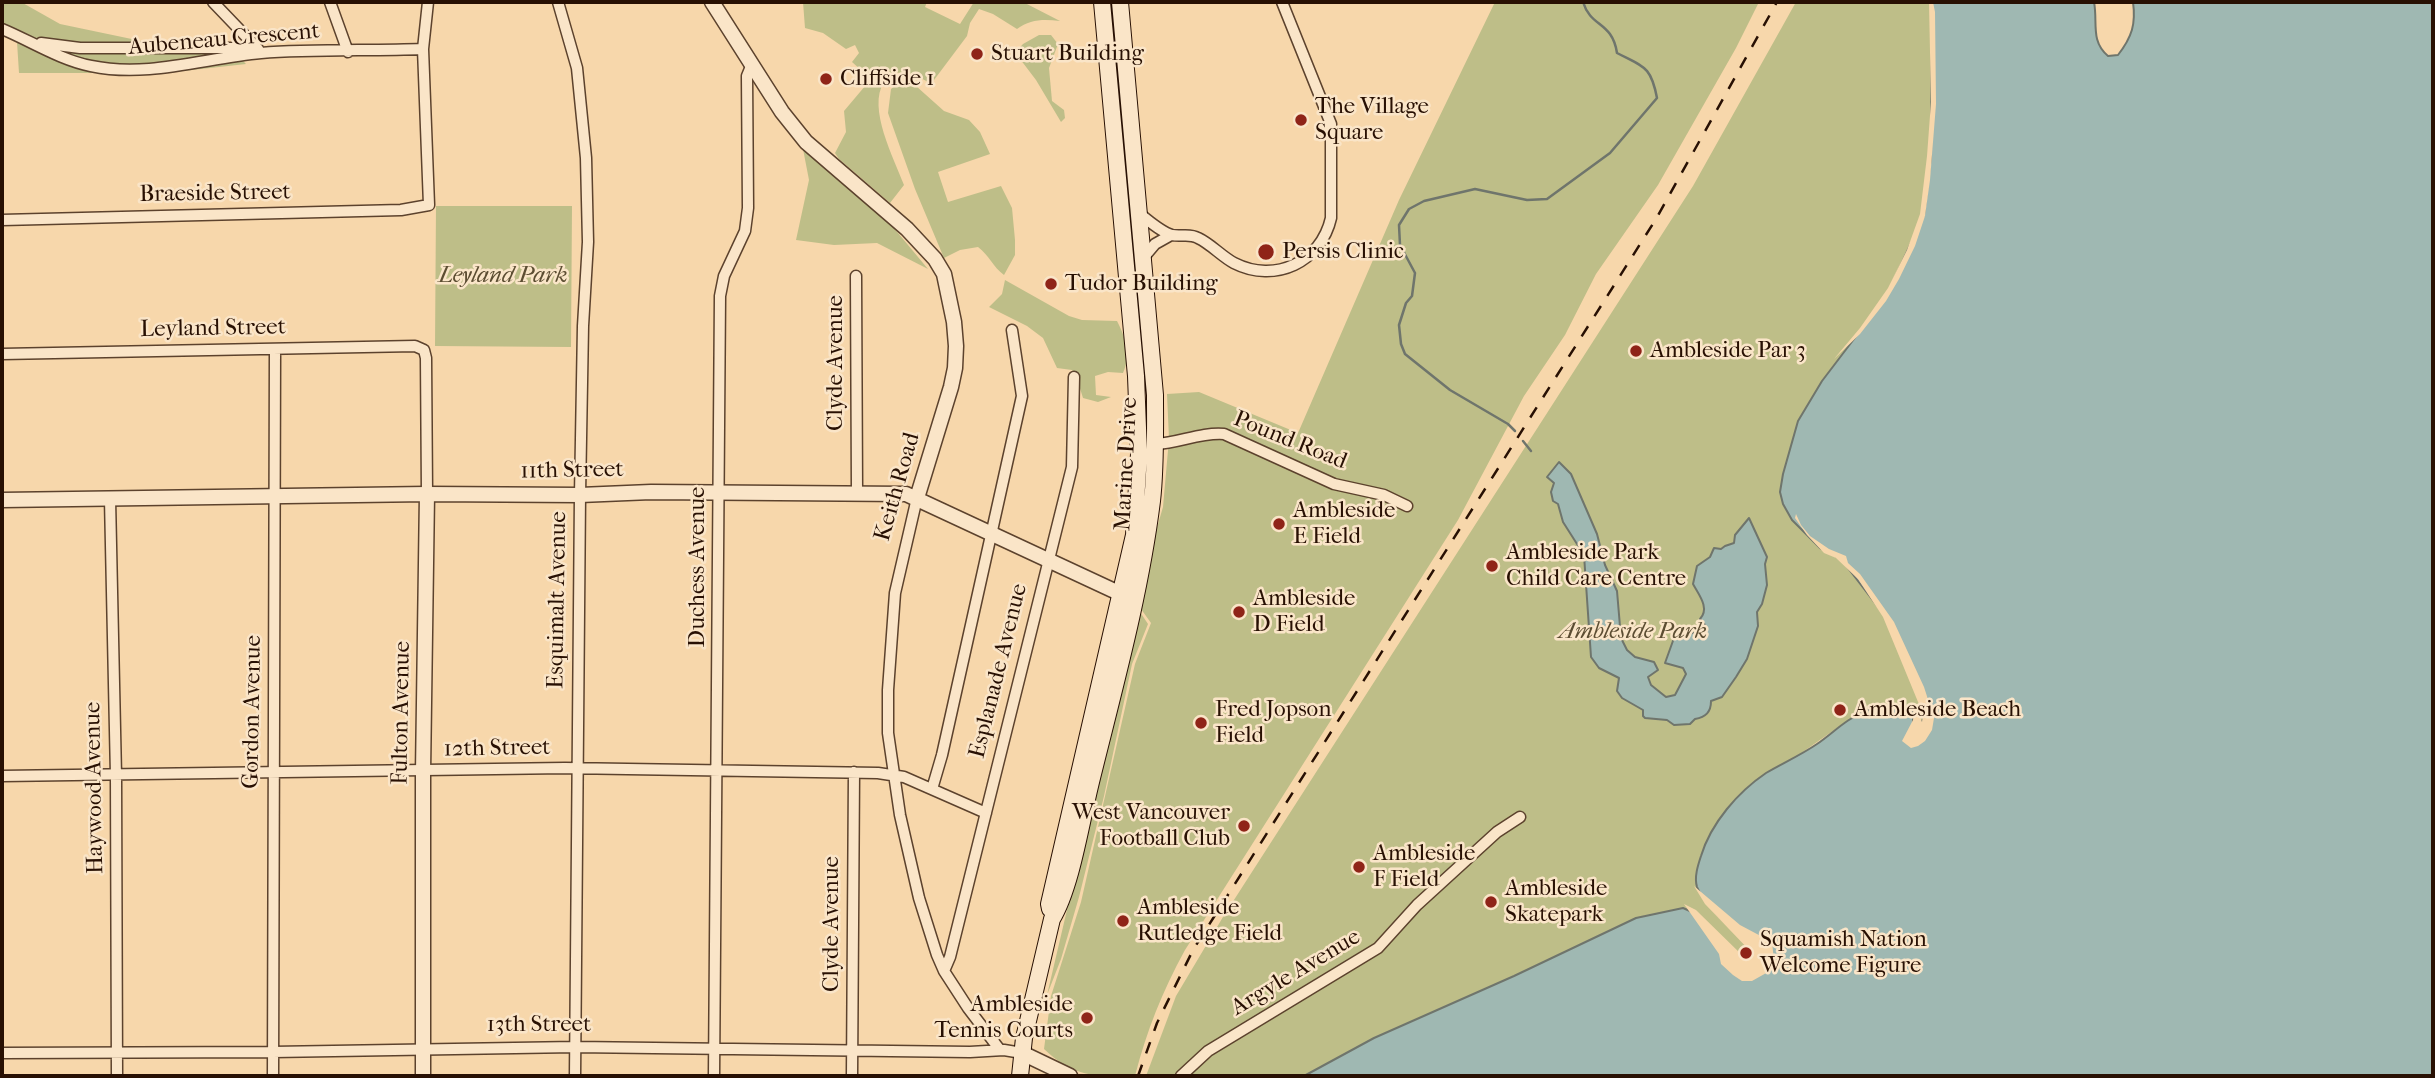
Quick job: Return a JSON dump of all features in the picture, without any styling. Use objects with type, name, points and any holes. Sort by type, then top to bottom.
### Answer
[{"type":"main road","name":"Marine Drive","points":[[1052,919],[1049,904],[1121,594],[1136,514],[1138,433],[1132,335],[1102,2]]},
{"type":"main road","name":"Marine Drive","points":[[1020,1076],[1022,1054],[1052,919],[1059,907],[1074,852],[1133,607],[1152,500],[1156,444],[1155,395],[1120,2]]},
{"type":"main road","points":[[1138,433],[1156,444]]},
{"type":"street","points":[[213,2],[260,50]]},
{"type":"street","points":[[330,2],[348,52]]},
{"type":"street","points":[[423,49],[428,2]]},
{"type":"street","name":"Esquimalt Avenue","points":[[558,2],[577,68],[586,158],[588,242],[583,326],[580,495],[575,1076]]},
{"type":"street","name":"Keith Road","points":[[712,2],[782,112],[806,142],[907,229],[935,259],[944,274],[954,323],[954,368],[899,570],[888,690],[888,733],[900,815],[930,936],[944,971],[986,1034],[1000,1050]]},
{"type":"street","points":[[1140,214],[1171,234],[1198,237],[1235,263],[1262,272],[1286,268],[1306,259],[1316,250],[1327,232],[1331,218],[1331,124],[1282,2]]},
{"type":"street","name":"Aubeneau Crescent","points":[[2,29],[88,66],[114,70],[147,70],[260,50]]},
{"type":"street","name":"Aubeneau Crescent","points":[[34,42],[80,48],[348,52],[423,49]]},
{"type":"street","name":"Braeside Street","points":[[2,220],[401,210],[429,205],[423,49]]},
{"type":"street","name":"Duchess Avenue","points":[[714,1076],[720,296],[724,276],[745,231],[748,208],[747,76],[752,64]]},
{"type":"street","points":[[1144,257],[1155,244],[1171,234]]},
{"type":"street","name":"Clyde Avenue","points":[[856,276],[858,492]]},
{"type":"street","points":[[932,789],[993,536],[1022,396],[1012,330]]},
{"type":"street","name":"Leyland Street","points":[[2,354],[415,346],[424,350]]},
{"type":"street","name":"Gordon Avenue","points":[[273,1076],[275,349]]},
{"type":"street","name":"Fulton Avenue","points":[[424,350],[428,424],[424,1076]]},
{"type":"street","name":"Esplanade Avenue","points":[[944,971],[1072,467],[1073,377]]},
{"type":"street","name":"Pound Road","points":[[1156,444],[1181,441],[1204,434],[1224,434],[1334,484],[1384,495],[1407,506]]},
{"type":"street","name":"11th Street","points":[[2,500],[719,492],[906,494],[1121,594]]},
{"type":"street","name":"Haywood Avenue","points":[[110,499],[116,776],[117,1076]]},
{"type":"street","name":"12th Street","points":[[2,776],[576,768],[854,772],[896,774],[986,813]]},
{"type":"street","name":"Clyde Avenue","points":[[852,1076],[854,772]]},
{"type":"street","name":"Argyle Avenue","points":[[1181,1076],[1208,1051],[1378,948],[1417,905],[1497,832],[1520,817]]},
{"type":"street","name":"13th Street","points":[[2,1053],[575,1047],[970,1052],[1000,1050],[1022,1054],[1070,1076]]},
{"type":"green space","points":[[2,2],[21,2],[60,24],[146,42],[221,38],[246,64],[165,73],[19,73],[17,42],[2,35]]},
{"type":"green space","points":[[803,2],[927,2],[925,7],[960,24],[974,2],[1023,2],[1060,21],[1037,20],[1017,29],[979,9],[970,23],[967,36],[931,84],[905,73],[890,74],[880,93],[880,119],[904,185],[890,203],[835,153],[846,132],[844,111],[871,79],[852,62],[859,53],[855,45],[846,49],[823,33],[805,28]]},
{"type":"green space","points":[[1495,2],[1759,2],[1658,185],[1596,274],[1565,335],[1524,396],[1458,520],[1185,950],[1156,1012],[1135,1076],[1096,1075],[1075,1070],[1044,1049],[1051,996],[1081,902],[1135,664],[1151,623],[1141,609],[1163,507],[1169,439],[1167,394],[1199,392],[1298,433],[1399,200]]},
{"type":"green space","name":"Ambleside Park","points":[[1796,2],[1932,2],[1934,102],[1924,215],[1886,297],[1822,381],[1798,421],[1780,492],[1859,579],[1885,616],[1925,708],[1923,728],[1847,721],[1737,798],[1714,827],[1696,873],[1697,887],[1755,954],[1747,961],[1636,918],[1374,1038],[1304,1076],[1146,1076],[1176,996],[1223,917],[1693,186]]},
{"type":"green space","points":[[1039,35],[1051,35],[1058,44],[1049,68],[1052,101],[1064,110],[1065,118],[1061,122],[1036,80],[1017,55],[1013,55],[1023,44]]},
{"type":"green space","points":[[903,83],[916,86],[944,111],[969,120],[980,132],[990,154],[938,172],[948,202],[1001,186],[1012,208],[1015,240],[1015,255],[1004,275],[978,247],[960,250],[944,258],[915,189],[888,113],[891,89]]},
{"type":"green space","points":[[803,149],[883,215],[928,269],[877,243],[834,245],[796,240],[809,180]]},
{"type":"green space","name":"Leyland Park","points":[[436,206],[572,206],[571,347],[435,346]]},
{"type":"green space","points":[[1005,280],[1069,316],[1082,320],[1117,321],[1126,347],[1127,360],[1123,373],[1108,372],[1095,376],[1096,395],[1111,397],[1098,402],[1083,398],[1072,370],[1057,368],[1043,338],[1027,326],[989,307],[1002,294]]},
{"type":"green space","points":[[1137,612],[1140,612],[1148,624],[1132,664],[1079,897],[1061,959],[1047,995]]},
{"type":"water","points":[[1932,2],[2094,2],[2097,38],[2108,56],[2118,55],[2130,36],[2134,17],[2133,2],[2433,2],[2433,1076],[1304,1076],[1374,1038],[1636,918],[1683,908],[1699,915],[1741,958],[1752,959],[1754,950],[1714,912],[1696,883],[1700,860],[1711,832],[1727,809],[1766,773],[1811,748],[1866,711],[1877,707],[1913,707],[1913,738],[1926,714],[1885,616],[1841,559],[1820,548],[1792,520],[1780,492],[1798,421],[1822,381],[1886,297],[1924,215],[1931,156]]},
{"type":"water","points":[[1559,462],[1571,474],[1597,534],[1605,565],[1617,591],[1621,638],[1627,650],[1635,657],[1654,662],[1658,670],[1648,677],[1651,685],[1666,697],[1675,695],[1686,674],[1683,668],[1665,663],[1674,638],[1696,632],[1705,625],[1700,619],[1704,610],[1702,602],[1693,584],[1697,566],[1710,557],[1714,548],[1721,549],[1734,543],[1735,535],[1749,518],[1767,557],[1767,585],[1757,612],[1758,626],[1747,659],[1736,677],[1722,697],[1711,701],[1707,713],[1690,724],[1674,725],[1667,720],[1645,718],[1643,710],[1622,698],[1617,691],[1619,678],[1599,668],[1591,657],[1584,555],[1563,522],[1558,504],[1553,501],[1551,492],[1554,483],[1547,477]]},
{"type":"pier","points":[[1929,2],[1933,2],[1935,12],[1936,104],[1925,216],[1915,246],[1886,301],[1860,334],[1834,359],[1888,288],[1907,250],[1920,214],[1931,102]]},
{"type":"pier","points":[[1796,514],[1810,536],[1829,549],[1846,556],[1848,563],[1860,574],[1894,622],[1924,687],[1934,718],[1932,730],[1918,746],[1911,748],[1902,741],[1913,720],[1911,703],[1914,703],[1922,722],[1923,714],[1883,617],[1858,579],[1836,558],[1824,553],[1807,535],[1795,518]]},
{"type":"pier","points":[[1694,886],[1740,925],[1772,942],[1774,960],[1768,972],[1752,981],[1742,981],[1721,964],[1719,954],[1684,904],[1696,910],[1744,957],[1747,958],[1752,953],[1705,904]]},
{"type":"waterway","points":[[1515,431],[1508,424],[1450,390],[1405,354],[1399,325],[1406,303],[1412,296],[1415,273],[1400,245],[1399,225],[1409,209],[1424,201],[1475,189],[1527,200],[1547,199],[1610,153],[1657,98],[1649,73],[1617,53],[1611,35],[1591,16],[1583,2]]},
{"type":"waterway","points":[[1523,441],[1531,451]]},
{"type":"railway","points":[[1138,1076],[1157,1023],[1193,950],[1656,219],[1777,2]]},
{"type":"place","name":"Stuart Building","points":[[977,54]]},
{"type":"place","name":"Cliffside 1","points":[[826,79]]},
{"type":"place","name":"The Village Square","points":[[1301,120]]},
{"type":"place","name":"Persis Clinic","points":[[1266,252]]},
{"type":"place","name":"Tudor Building","points":[[1051,284]]},
{"type":"place","name":"Ambleside Par 3","points":[[1636,351]]},
{"type":"place","name":"Ambleside E Field","points":[[1279,524]]},
{"type":"place","name":"Ambleside Park Child Care Centre","points":[[1492,566]]},
{"type":"place","name":"Ambleside D Field","points":[[1239,612]]},
{"type":"place","name":"Ambleside Beach","points":[[1840,710]]},
{"type":"place","name":"Fred Jopson Field","points":[[1201,723]]},
{"type":"place","name":"West Vancouver Football Club","points":[[1244,826]]},
{"type":"place","name":"Ambleside F Field","points":[[1359,867]]},
{"type":"place","name":"Ambleside Skatepark","points":[[1491,902]]},
{"type":"place","name":"Ambleside Rutledge Field","points":[[1123,921]]},
{"type":"place","name":"Squamish Nation Welcome Figure","points":[[1746,953]]},
{"type":"place","name":"Ambleside Tennis Courts","points":[[1087,1018]]}]
